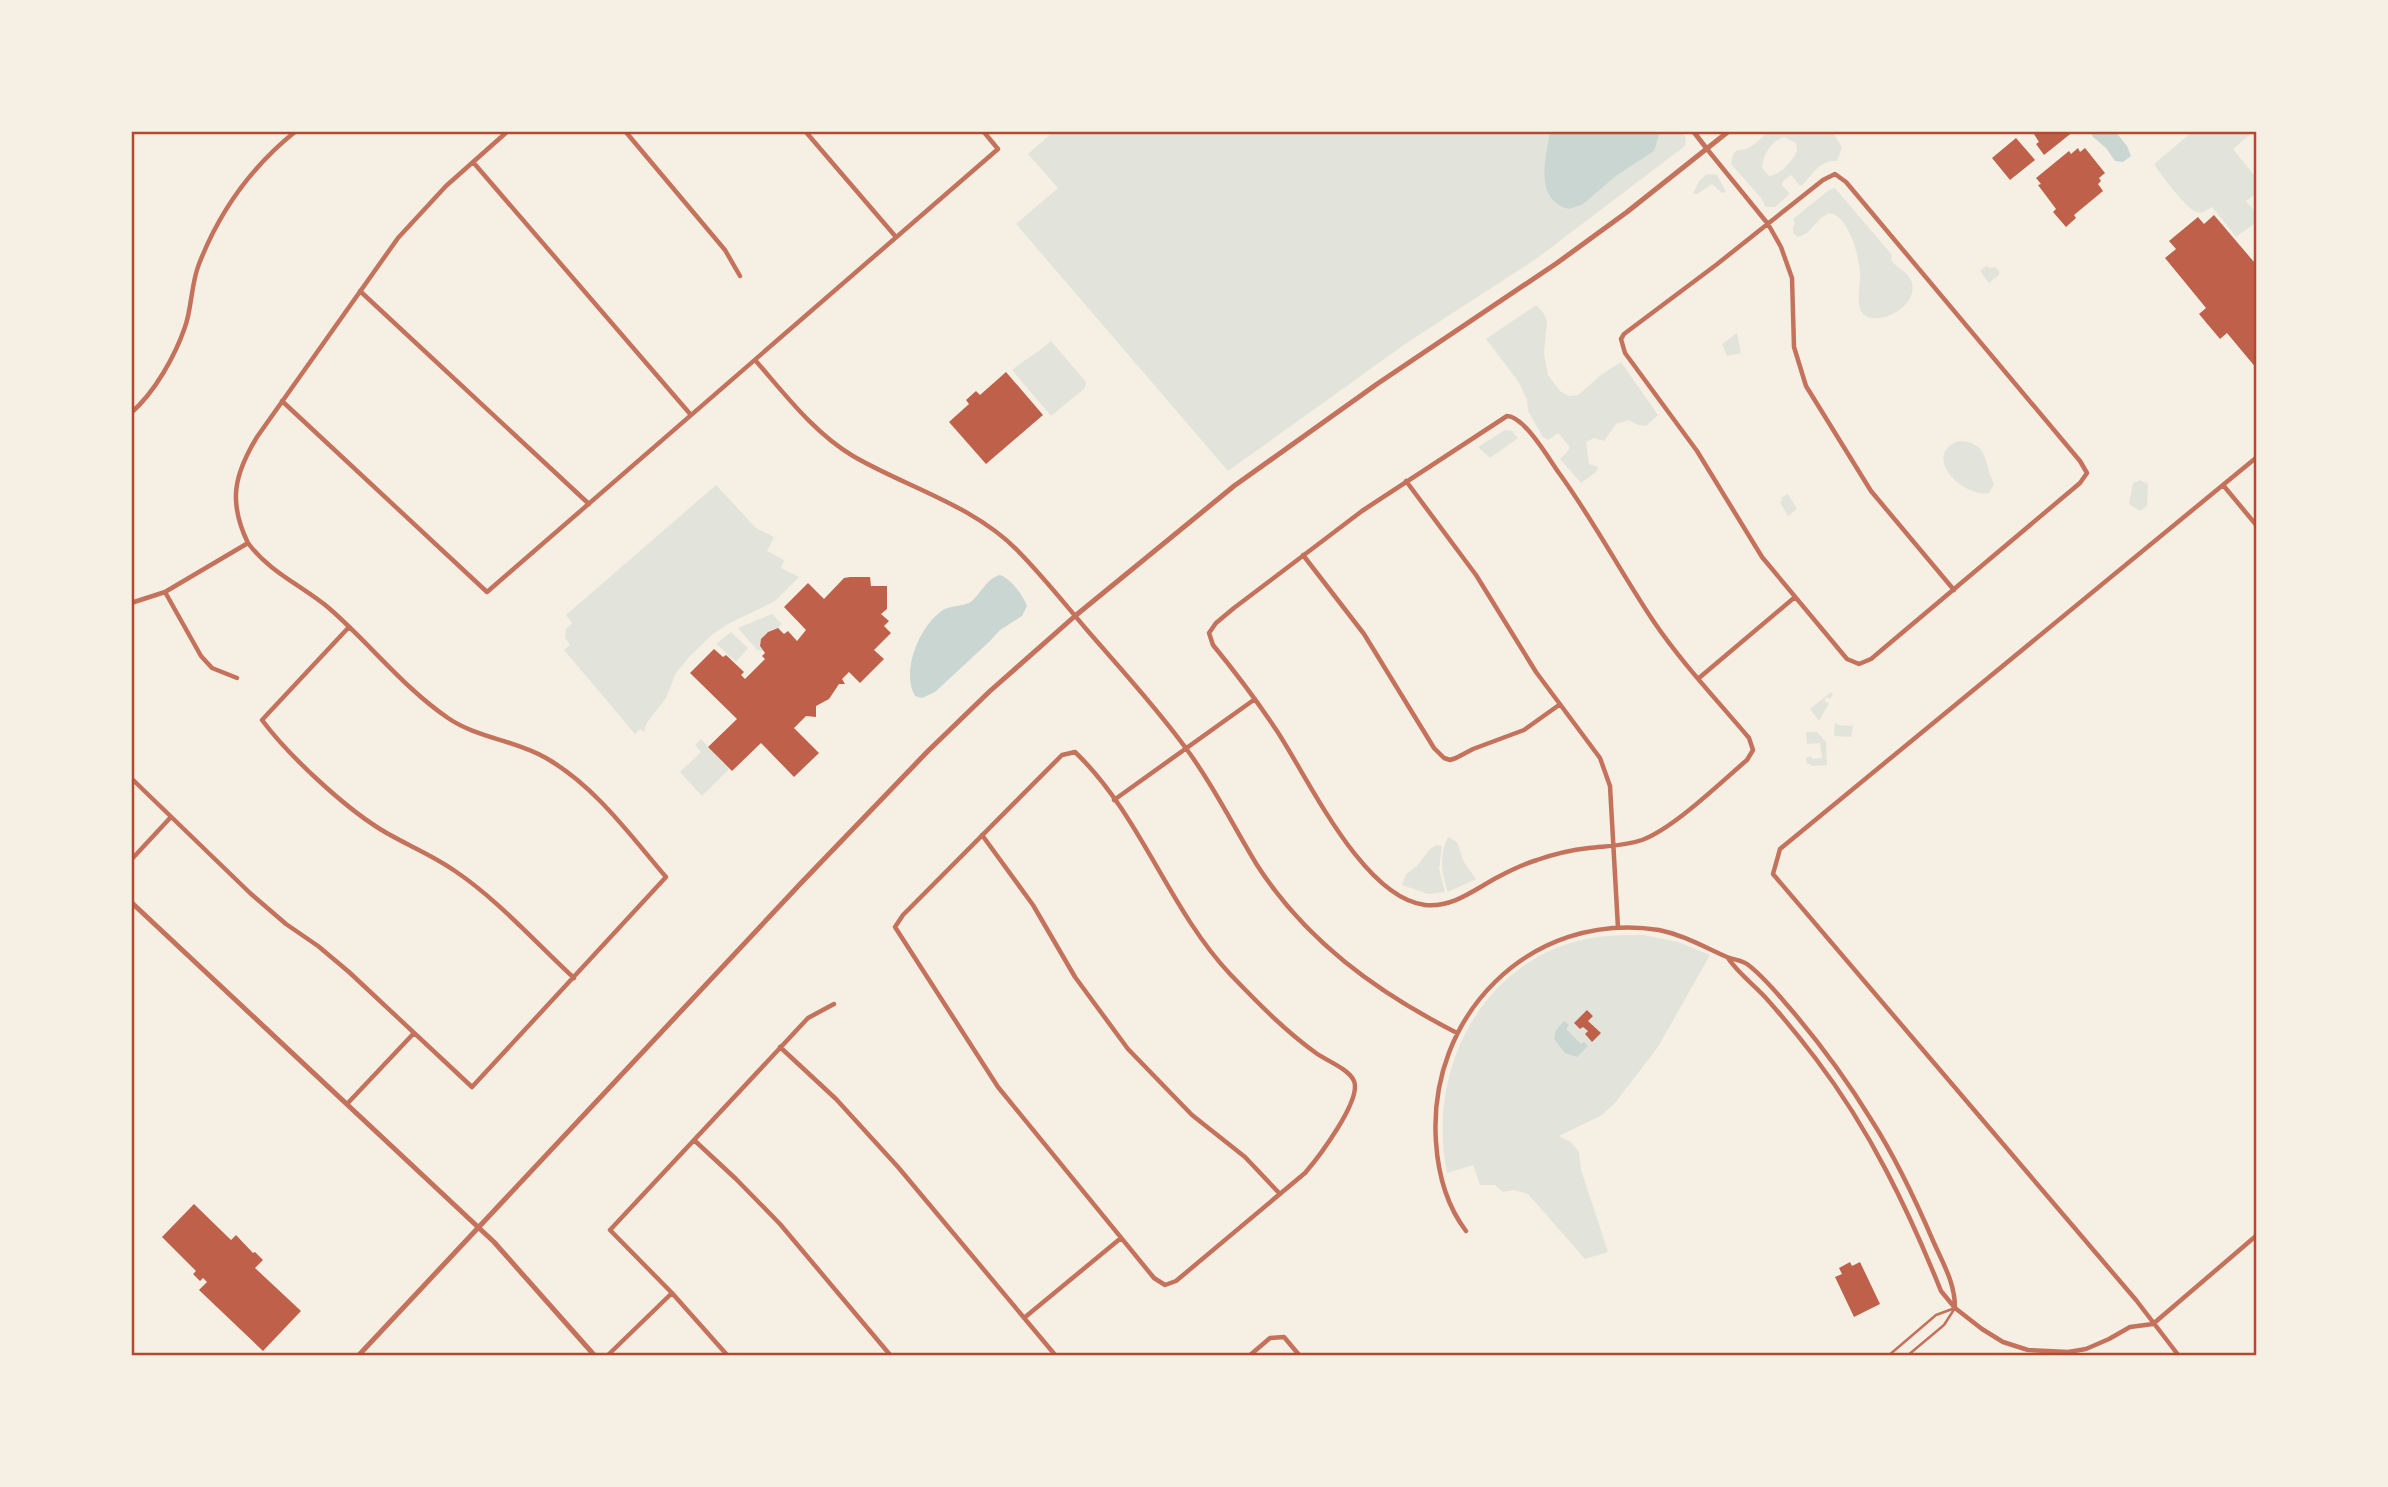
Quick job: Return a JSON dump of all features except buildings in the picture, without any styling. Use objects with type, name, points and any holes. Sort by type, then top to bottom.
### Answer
[{"type":"street","points":[[131,778],[250,892],[286,924],[349,972],[472,1087],[666,877],[583,785],[546,758],[524,747],[471,731],[447,717],[314,596],[268,566],[248,543],[239,525],[237,481],[243,460],[282,401],[398,238],[424,209],[508,131]]},
{"type":"street","points":[[625,131],[725,250],[740,276]]},
{"type":"street","points":[[805,131],[896,237]]},
{"type":"street","points":[[282,401],[487,592],[998,149],[983,131]]},
{"type":"street","points":[[1693,131],[1768,225],[1781,247],[1792,278],[1794,346],[1806,386],[1871,491],[1954,590]]},
{"type":"street","points":[[358,1356],[928,751],[1075,616],[1234,486],[1292,443],[1557,263],[1729,131]]},
{"type":"street","points":[[131,413],[163,373],[186,327],[198,266],[222,214],[253,169],[294,132]]},
{"type":"street","points":[[473,162],[691,415]]},
{"type":"street","points":[[1835,174],[1846,182],[2080,461],[2087,473],[2080,483],[1954,590],[1871,659],[1859,664],[1847,659],[1762,557],[1689,439],[1625,353],[1621,340],[1624,334],[1768,225],[1823,180],[1835,174]]},
{"type":"street","points":[[360,291],[589,503]]},
{"type":"street","points":[[755,360],[805,417],[837,446],[982,522],[1033,567],[1186,748],[1258,865],[1281,898],[1310,930],[1339,958],[1374,985],[1412,1010],[1457,1034]]},
{"type":"street","points":[[1513,416],[1523,425],[1568,486],[1655,623],[1749,738],[1753,750],[1748,760],[1670,824],[1643,839],[1571,850],[1544,858],[1499,876],[1465,897],[1450,902],[1426,905],[1404,898],[1382,882],[1356,855],[1329,818],[1298,764],[1255,699],[1213,645],[1209,633],[1216,623],[1303,555],[1406,481],[1500,419],[1513,416]]},
{"type":"street","points":[[2179,1356],[1773,874],[1780,849],[2257,457]]},
{"type":"street","points":[[1406,481],[1476,575],[1536,672],[1600,758],[1610,786],[1618,929]]},
{"type":"street","points":[[2223,485],[2257,526]]},
{"type":"street","points":[[131,603],[165,592],[248,543]]},
{"type":"street","points":[[1303,555],[1364,634],[1434,748],[1444,758],[1450,760],[1513,735],[1559,705]]},
{"type":"street","points":[[165,592],[201,656],[212,668],[237,678]]},
{"type":"street","points":[[1699,678],[1795,597]]},
{"type":"street","points":[[349,627],[262,720],[276,738],[345,803],[376,827],[446,865],[482,892],[574,978]]},
{"type":"street","points":[[1114,800],[1255,699]]},
{"type":"street","points":[[1075,752],[1114,800],[1188,919],[1227,970],[1292,1034],[1346,1072],[1354,1082],[1354,1092],[1344,1116],[1320,1156],[1305,1173],[1176,1281],[1165,1285],[1154,1278],[998,1087],[895,927],[903,915],[1062,755],[1075,752]]},
{"type":"street","points":[[131,860],[170,818]]},
{"type":"street","points":[[982,835],[1033,905],[1074,977],[1128,1049],[1192,1115],[1245,1157],[1280,1194]]},
{"type":"street","points":[[131,902],[479,1227],[595,1356]]},
{"type":"street","points":[[1466,1231],[1448,1200],[1435,1132],[1441,1079],[1457,1034],[1467,1015],[1492,984],[1529,954],[1573,936],[1618,929],[1659,930],[1679,935],[1747,964],[1783,1000],[1822,1047],[1861,1103],[1893,1156],[1953,1285],[1955,1308]]},
{"type":"street","points":[[1728,957],[1734,967],[1775,1007],[1851,1109],[1901,1198],[1941,1291],[1955,1308],[2003,1342],[2028,1350],[2054,1353],[2085,1349],[2130,1327],[2153,1324],[2257,1235]]},
{"type":"street","points":[[728,1356],[672,1293],[610,1230],[808,1017],[834,1004]]},
{"type":"street","points":[[347,1104],[414,1033]]},
{"type":"street","points":[[780,1047],[836,1099],[898,1167],[1056,1356]]},
{"type":"street","points":[[694,1140],[736,1178],[780,1224],[891,1356]]},
{"type":"street","points":[[1024,1318],[1121,1238]]},
{"type":"street","points":[[607,1356],[672,1293]]},
{"type":"street","points":[[1249,1356],[1270,1338],[1284,1336],[1300,1356]]},
{"type":"lane","points":[[1888,1356],[1936,1315],[1955,1308]]},
{"type":"lane","points":[[1908,1356],[1944,1325],[1955,1308]]},
{"type":"shaded area","points":[[1054,131],[1681,131],[1686,138],[1685,146],[1536,259],[1408,342],[1228,471],[1016,224],[1058,188],[1028,154]]},
{"type":"shaded area","points":[[1550,131],[1660,132],[1654,151],[1617,175],[1583,204],[1569,209],[1550,197],[1546,187],[1544,177]]},
{"type":"shaded area","points":[[1768,131],[1832,131],[1842,147],[1837,161],[1821,165],[1802,185],[1791,175],[1783,181],[1782,185],[1790,194],[1775,207],[1766,207],[1731,164],[1735,152],[1750,147]],"holes":[[[1784,137],[1796,143],[1797,151],[1789,163],[1778,173],[1769,176],[1762,168],[1764,158],[1772,145]]]},
{"type":"shaded area","points":[[2091,131],[2115,131],[2131,156],[2123,162],[2115,161],[2106,148],[2092,136]]},
{"type":"shaded area","points":[[2193,131],[2254,131],[2233,149],[2257,179],[2257,193],[2246,201],[2257,214],[2257,222],[2236,237],[2212,207],[2196,212],[2186,205],[2154,164]]},
{"type":"shaded area","points":[[1707,174],[1717,175],[1726,192],[1722,193],[1712,184],[1693,194],[1699,181]]},
{"type":"shaded area","points":[[1835,188],[1912,283],[1911,297],[1895,313],[1873,318],[1862,312],[1859,306],[1860,271],[1857,255],[1847,228],[1836,216],[1829,213],[1807,233],[1798,237],[1793,233],[1793,219]]},
{"type":"shaded area","points":[[1986,266],[1995,267],[1999,271],[1999,275],[1989,283],[1980,271]]},
{"type":"shaded area","points":[[1536,305],[1547,321],[1544,354],[1548,375],[1560,391],[1569,396],[1578,395],[1621,362],[1658,415],[1646,426],[1629,420],[1616,424],[1604,441],[1594,438],[1586,442],[1589,464],[1598,467],[1596,472],[1581,483],[1560,459],[1569,450],[1569,446],[1558,433],[1548,440],[1543,437],[1528,411],[1527,400],[1518,381],[1486,339]]},
{"type":"shaded area","points":[[1737,333],[1741,353],[1727,356],[1722,344]]},
{"type":"shaded area","points":[[1051,341],[1086,382],[1085,388],[1051,416],[1012,370]]},
{"type":"shaded area","points":[[1505,430],[1512,431],[1518,438],[1490,458],[1478,447]]},
{"type":"shaded area","points":[[1958,441],[1975,445],[1984,455],[1994,484],[1989,493],[1968,489],[1950,474],[1944,456],[1948,448]]},
{"type":"shaded area","points":[[2140,480],[2148,484],[2147,506],[2140,511],[2129,504],[2133,483]]},
{"type":"shaded area","points":[[716,485],[756,528],[774,537],[767,551],[784,560],[781,568],[799,577],[775,601],[728,624],[690,656],[676,673],[666,698],[646,724],[644,732],[640,729],[635,734],[564,650],[570,645],[565,638],[566,629],[572,623],[566,615]]},
{"type":"shaded area","points":[[1788,494],[1797,509],[1788,516],[1780,502],[1783,500],[1781,498]]},
{"type":"shaded area","points":[[1000,575],[1020,592],[1027,606],[1022,616],[1000,630],[935,692],[922,698],[915,696],[911,686],[912,661],[915,648],[928,625],[945,609],[972,601],[988,583]]},
{"type":"shaded area","points":[[772,614],[782,624],[780,629],[767,632],[760,645],[763,651],[757,650],[738,628]]},
{"type":"shaded area","points":[[731,632],[748,648],[736,662],[716,644]]},
{"type":"shaded area","points":[[1831,692],[1833,695],[1830,699],[1825,699],[1825,702],[1829,703],[1819,721],[1810,709]]},
{"type":"shaded area","points":[[1835,722],[1837,725],[1853,726],[1851,737],[1834,736]]},
{"type":"shaded area","points":[[1806,732],[1817,732],[1826,742],[1827,765],[1807,764],[1806,758],[1811,756],[1812,759],[1822,758],[1820,743],[1807,744]]},
{"type":"shaded area","points":[[701,739],[729,769],[702,796],[680,772],[701,752],[695,745]]},
{"type":"shaded area","points":[[1448,837],[1457,842],[1464,862],[1476,879],[1448,892],[1442,864]]},
{"type":"shaded area","points":[[1436,845],[1442,846],[1439,868],[1445,892],[1428,894],[1402,885],[1406,874]]},
{"type":"shaded area","points":[[1617,935],[1644,935],[1678,942],[1710,955],[1658,1047],[1615,1103],[1602,1115],[1559,1136],[1571,1142],[1579,1152],[1581,1170],[1608,1252],[1585,1259],[1528,1194],[1514,1190],[1503,1192],[1495,1185],[1480,1185],[1473,1165],[1447,1173],[1443,1136],[1445,1100],[1453,1065],[1466,1032],[1485,1002],[1510,976],[1540,956],[1574,942]]},
{"type":"shaded area","points":[[1564,1021],[1569,1025],[1566,1029],[1581,1044],[1584,1042],[1588,1046],[1577,1057],[1565,1053],[1554,1039],[1556,1030]]}]
